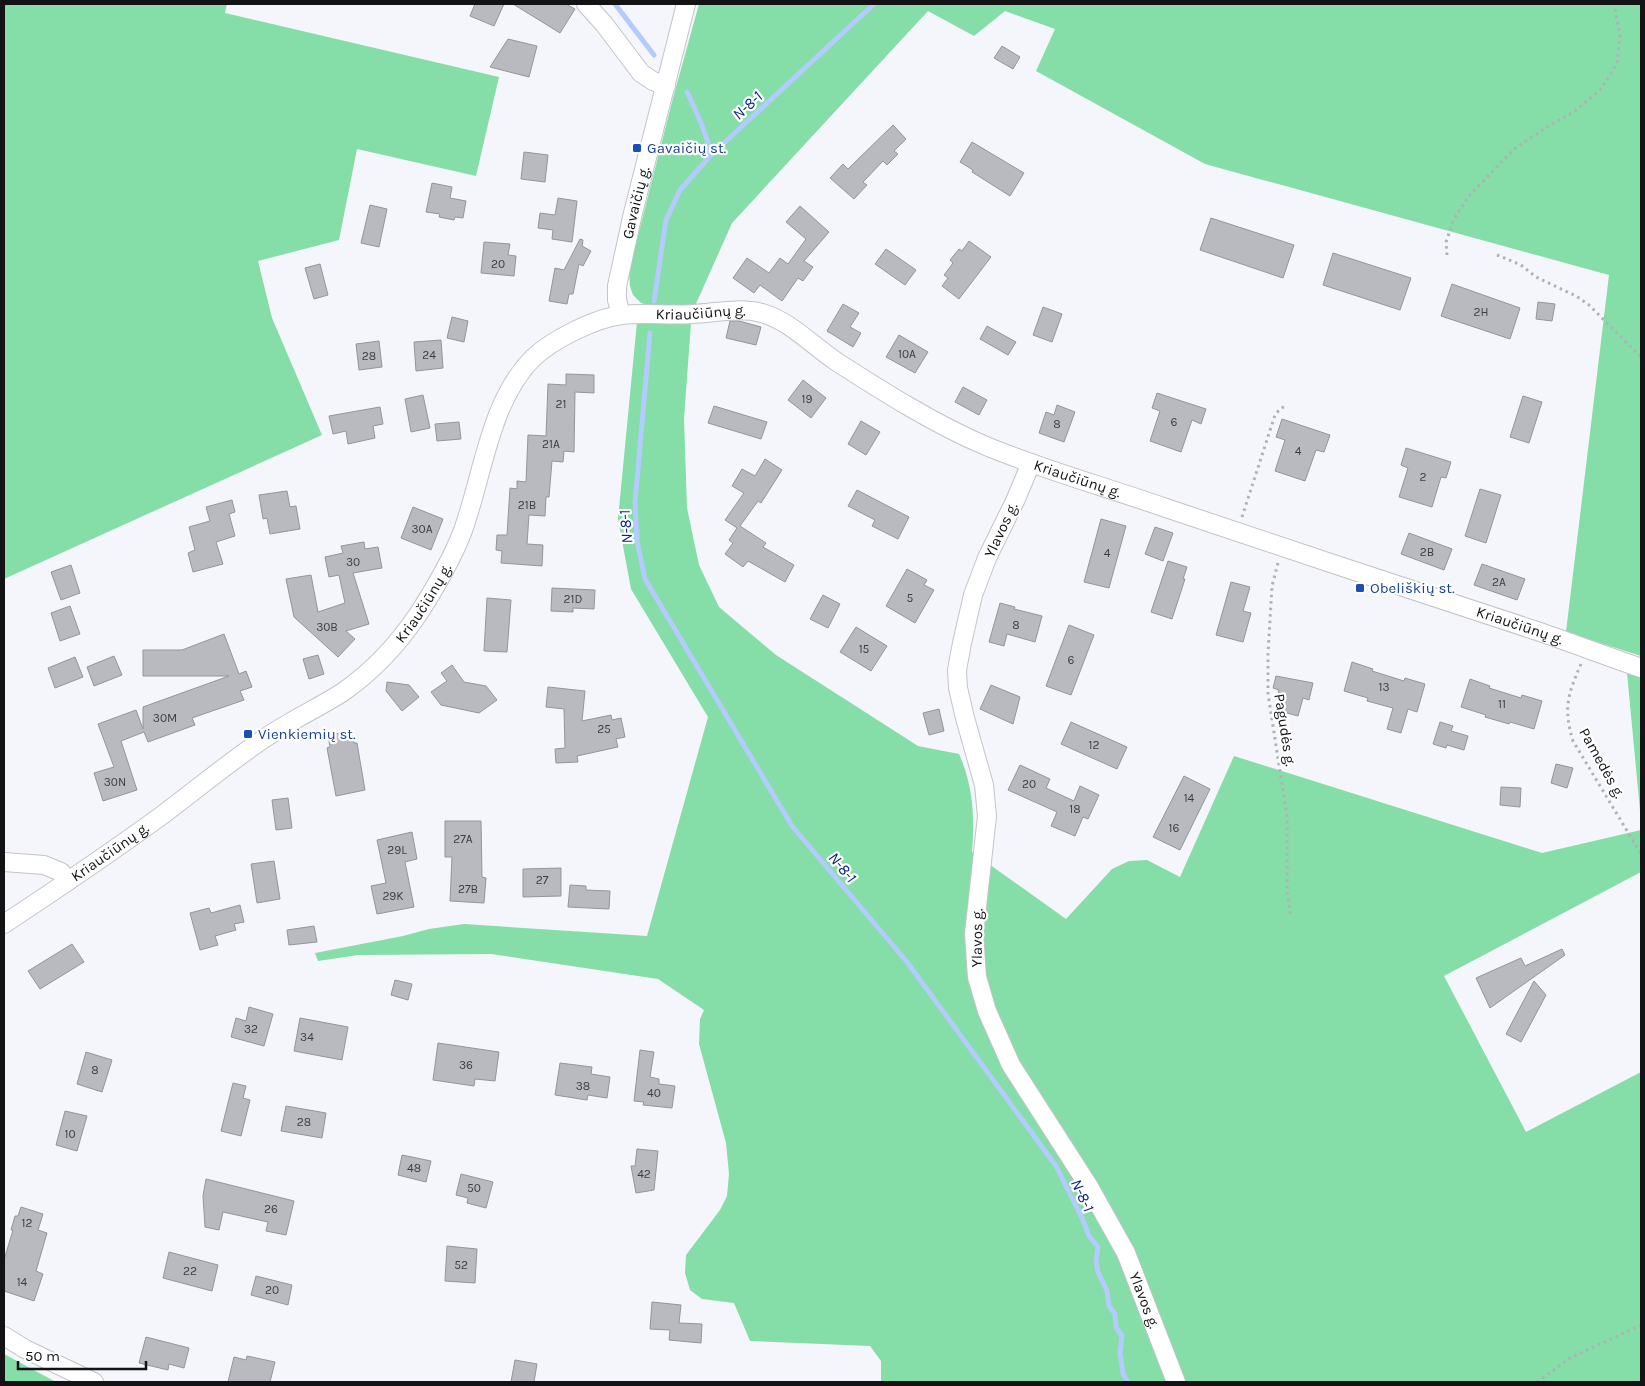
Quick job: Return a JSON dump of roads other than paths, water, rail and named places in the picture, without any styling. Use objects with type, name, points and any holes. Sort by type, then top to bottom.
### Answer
[{"type":"street","points":[[586,4],[604,24],[641,73],[653,81],[666,86]]},
{"type":"street","name":"Gavaičių g.","points":[[620,314],[617,286],[632,213],[686,4]]},
{"type":"street","name":"Kriaučiūnų g.","points":[[4,924],[149,824],[265,738],[345,690],[365,675],[401,638],[444,570],[460,538],[485,453],[505,397],[517,378],[532,359],[549,344],[596,322],[620,314],[698,314],[734,310],[754,311],[768,315],[783,322],[835,360],[913,408],[981,444],[1031,463],[1527,628],[1641,668]]},
{"type":"street","name":"Ylavos g.","points":[[1031,463],[987,558],[973,595],[957,670],[958,688],[965,718],[984,785],[987,816],[974,934],[977,977],[987,1011],[1011,1065],[1088,1185],[1126,1253],[1176,1382]]},
{"type":"street","points":[[4,862],[44,865],[61,872],[68,881]]},
{"type":"street","points":[[4,1336],[25,1349],[94,1382]]},
{"type":"waterway","points":[[615,4],[654,55]]},
{"type":"waterway","name":"N-8-1","points":[[654,301],[666,220],[680,190],[711,155],[874,4]]},
{"type":"waterway","points":[[687,92],[704,130],[711,155]]},
{"type":"waterway","name":"N-8-1","points":[[650,333],[635,502],[637,541],[645,579],[792,826],[907,962],[1056,1166],[1089,1236],[1098,1247],[1096,1261],[1098,1272],[1107,1291],[1109,1306],[1115,1314],[1116,1327],[1122,1336],[1120,1353],[1123,1374],[1128,1382]]},
{"type":"place","name":"Gavaičių st.","points":[[637,148]]},
{"type":"place","name":"Obeliškių st.","points":[[1360,588]]},
{"type":"place","name":"Vienkiemių st.","points":[[248,734]]}]
